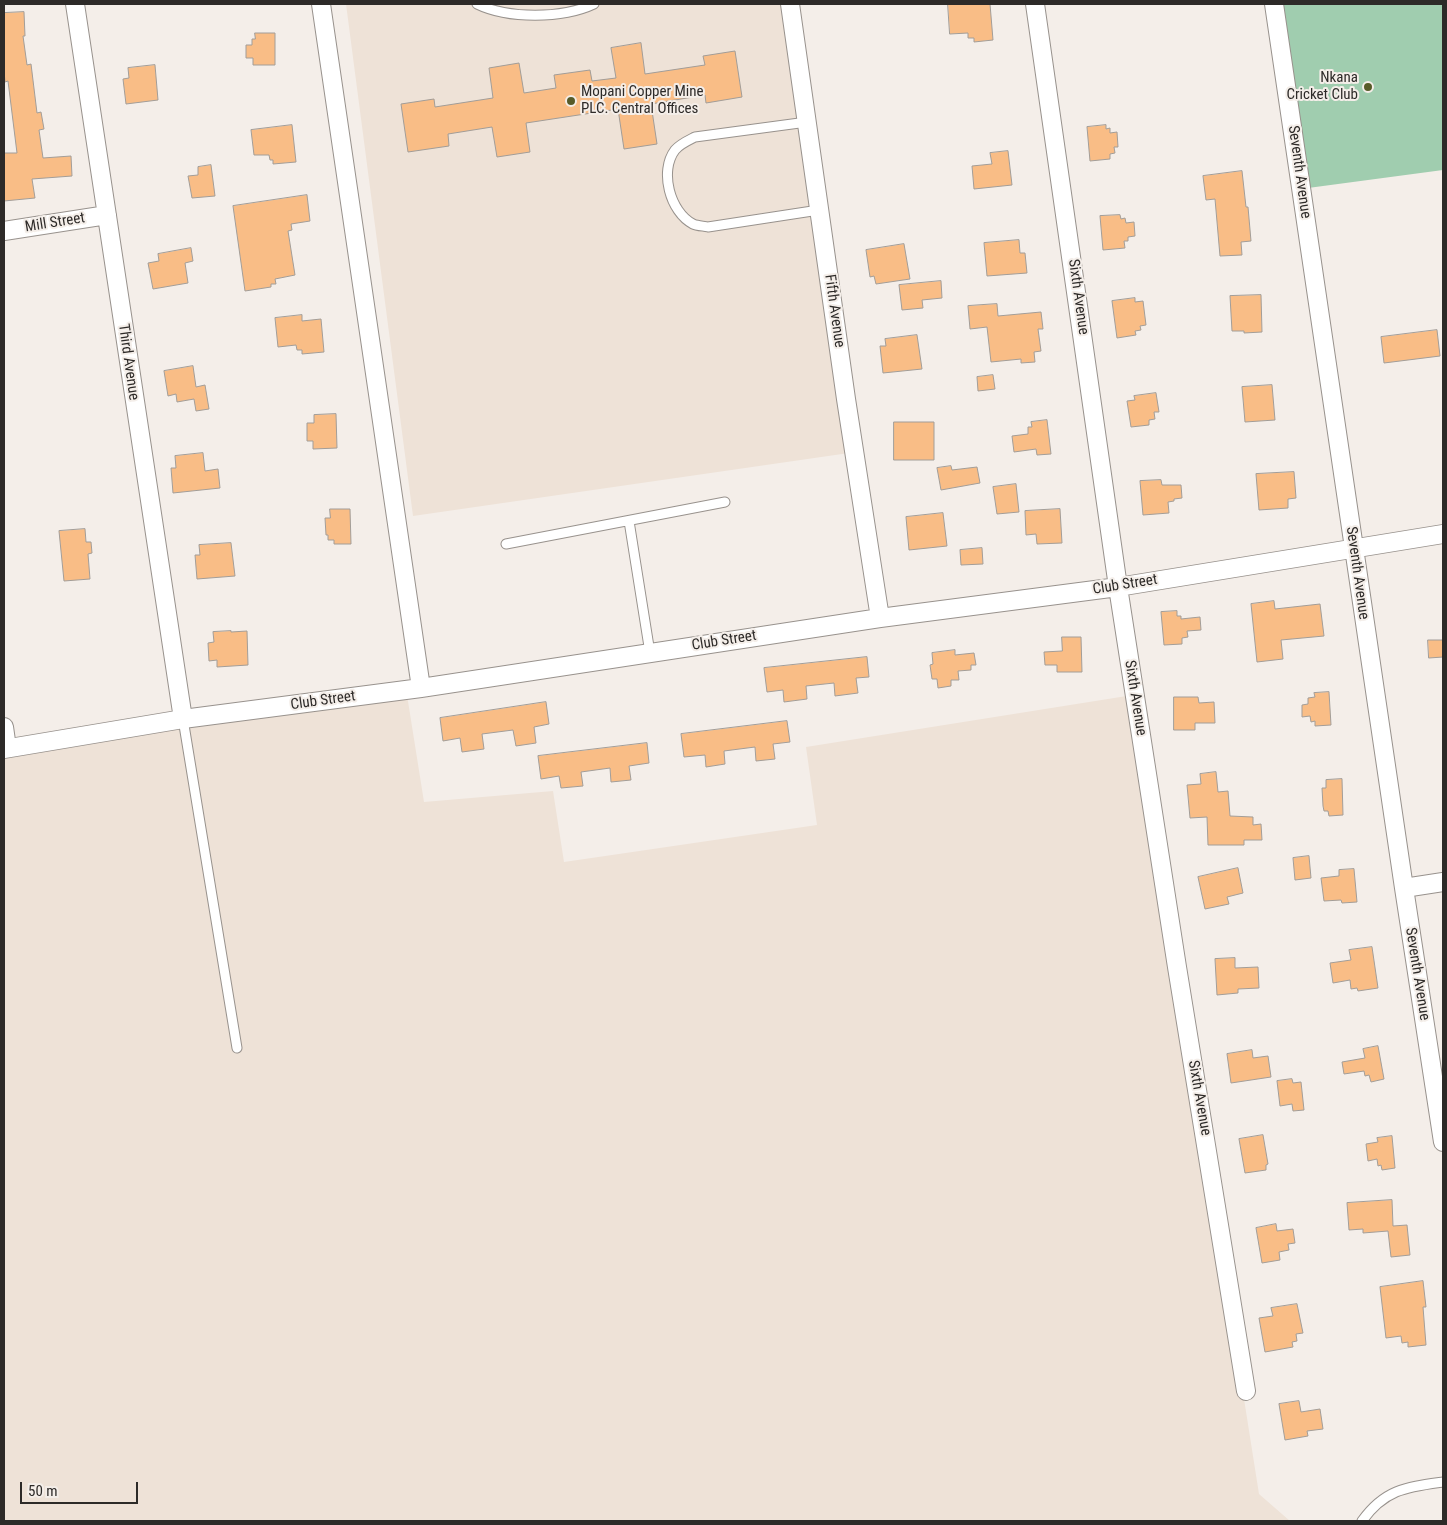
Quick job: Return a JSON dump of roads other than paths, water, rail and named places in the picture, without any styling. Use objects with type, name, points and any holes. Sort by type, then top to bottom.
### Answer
[{"type":"street","name":"Third Avenue","points":[[75,4],[183,719]]},
{"type":"street","points":[[321,4],[421,688]]},
{"type":"street","name":"Fifth Avenue","points":[[790,4],[880,618]]},
{"type":"street","name":"Sixth Avenue","points":[[1035,4],[1118,587],[1246,1391]]},
{"type":"street","name":"Seventh Avenue","points":[[1274,4],[1443,1142]]},
{"type":"street","name":"Mill Street","points":[[4,231],[107,215]]},
{"type":"street","name":"Club Street","points":[[5,748],[183,719],[421,688],[880,618],[1118,587],[1443,534]]},
{"type":"street","points":[[4,727],[5,748]]},
{"type":"street","points":[[1404,888],[1443,882]]},
{"type":"lane","points":[[477,4],[486,8],[521,14],[552,15],[586,8],[594,4]]},
{"type":"lane","points":[[807,122],[695,137],[682,143],[674,151],[669,162],[669,189],[674,203],[682,215],[694,224],[708,227],[819,210]]},
{"type":"lane","points":[[506,544],[725,502]]},
{"type":"lane","points":[[629,521],[650,653]]},
{"type":"lane","points":[[183,719],[237,1048]]},
{"type":"lane","points":[[1362,1521],[1371,1508],[1393,1492],[1443,1482]]},
{"type":"place","name":"Nkana Cricket Club","points":[[1368,87]]},
{"type":"place","name":"Mopani Copper Mine PLC. Central Offices","points":[[571,101]]}]
